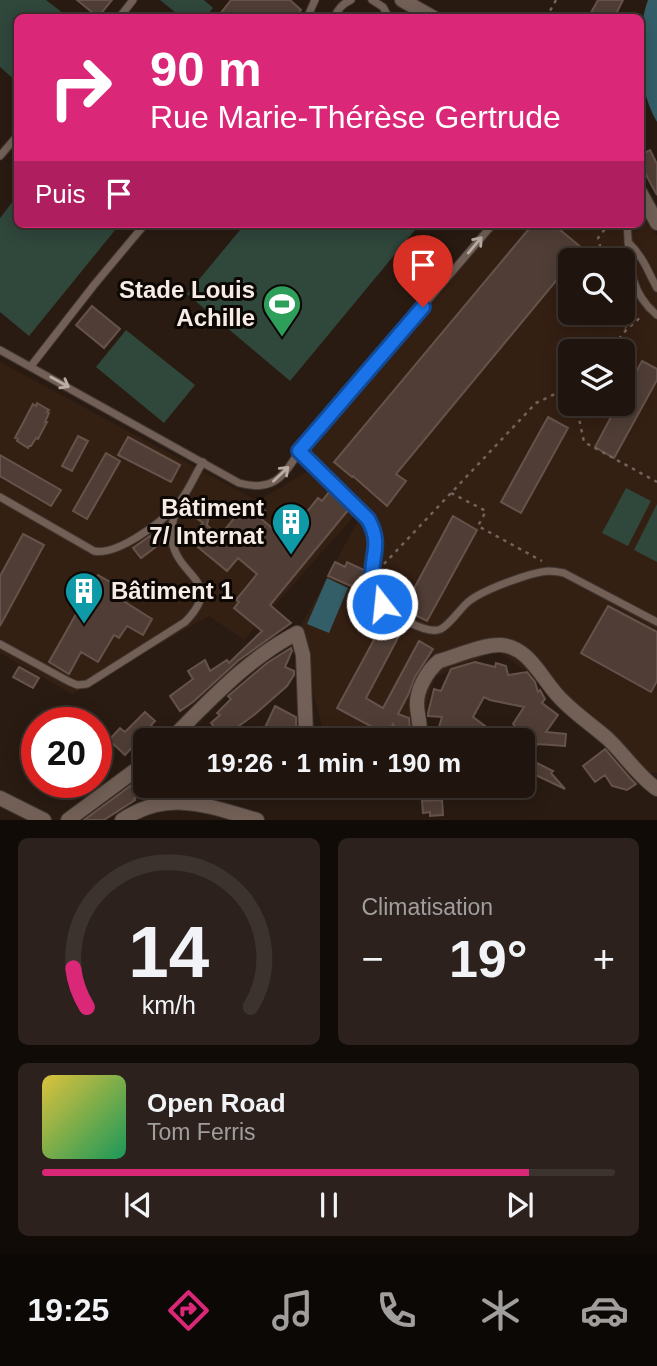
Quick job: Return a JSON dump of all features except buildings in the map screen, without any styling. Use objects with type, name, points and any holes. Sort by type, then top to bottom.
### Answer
[{"type":"street","points":[[403,0],[427,14]]},
{"type":"street","points":[[644,199],[657,223]]},
{"type":"street","points":[[182,728],[249,664],[297,633],[303,655],[306,728]]},
{"type":"street","points":[[421,728],[418,697],[429,671],[435,664],[487,647],[511,647],[520,650],[561,700],[610,741],[647,782],[657,789]]},
{"type":"street","points":[[68,820],[133,772]]},
{"type":"street","points":[[0,798],[44,820]]},
{"type":"street","points":[[122,820],[151,805],[171,802],[196,803],[257,820]]},
{"type":"lane","points":[[122,14],[133,0]]},
{"type":"lane","points":[[336,14],[344,3],[351,0]]},
{"type":"lane","points":[[372,0],[383,7],[387,14]]},
{"type":"lane","points":[[383,7],[403,0]]},
{"type":"lane","points":[[0,156],[14,140]]},
{"type":"lane","points":[[31,366],[142,228]]},
{"type":"lane","points":[[0,350],[239,482],[253,487],[270,485],[292,463],[299,451],[490,228]]},
{"type":"lane","points":[[627,228],[632,278],[636,290],[654,313]]},
{"type":"lane","points":[[628,242],[646,264],[657,288]]},
{"type":"lane","points":[[299,451],[368,519],[376,544],[373,587],[382,604],[418,627],[432,632],[442,628],[470,600],[492,589],[549,571],[564,573],[657,622]]},
{"type":"lane","points":[[0,644],[68,681],[77,685],[87,684],[185,622],[202,598],[200,586],[178,557],[173,543],[172,524],[179,503],[203,462]]},
{"type":"lane","points":[[0,497],[94,551],[102,552],[118,547],[153,527],[179,503]]},
{"type":"path","points":[[601,248],[598,237],[604,228]]},
{"type":"path","points":[[619,339],[627,329],[654,313]]},
{"type":"path","points":[[622,325],[627,329]]},
{"type":"path","points":[[372,577],[536,403],[558,393]]},
{"type":"path","points":[[579,416],[584,442],[657,482]]},
{"type":"path","points":[[451,493],[486,511],[478,526],[542,561]]},
{"type":"shaded area","points":[[644,216],[657,236],[657,773],[647,772],[556,691],[497,651],[435,677],[420,728],[323,728],[297,633],[365,508],[303,447],[493,228],[644,228]]},
{"type":"shaded area","points":[[0,362],[258,501],[306,472],[355,515],[244,640],[209,616],[72,694],[0,653]]},
{"type":"green space","points":[[0,0],[46,0],[64,14],[14,14],[14,79],[0,67]]},
{"type":"green space","points":[[160,0],[204,0],[213,8],[208,14],[177,14]]},
{"type":"green space","points":[[14,200],[14,228],[117,228],[29,336],[0,312],[0,218]]},
{"type":"green space","name":"Stade Louis Achille","points":[[242,228],[417,228],[290,381],[187,294]]},
{"type":"green space","points":[[126,330],[195,385],[164,423],[96,367]]},
{"type":"green space","points":[[626,488],[651,501],[628,546],[602,533]]},
{"type":"green space","points":[[657,504],[657,562],[634,550]]},
{"type":"water","points":[[648,0],[657,0],[657,122],[644,88],[644,14]]},
{"type":"water","points":[[327,578],[348,588],[329,633],[307,624]]},
{"type":"place","name":"Stade Louis Achille","points":[[282,338]]},
{"type":"place","name":"Bâtiment 7/ Internat","points":[[291,556]]},
{"type":"place","name":"Bâtiment 1","points":[[84,625]]},
{"type":"route","points":[[382,604],[373,587],[376,544],[373,528],[368,519],[299,451],[423,307]]}]
